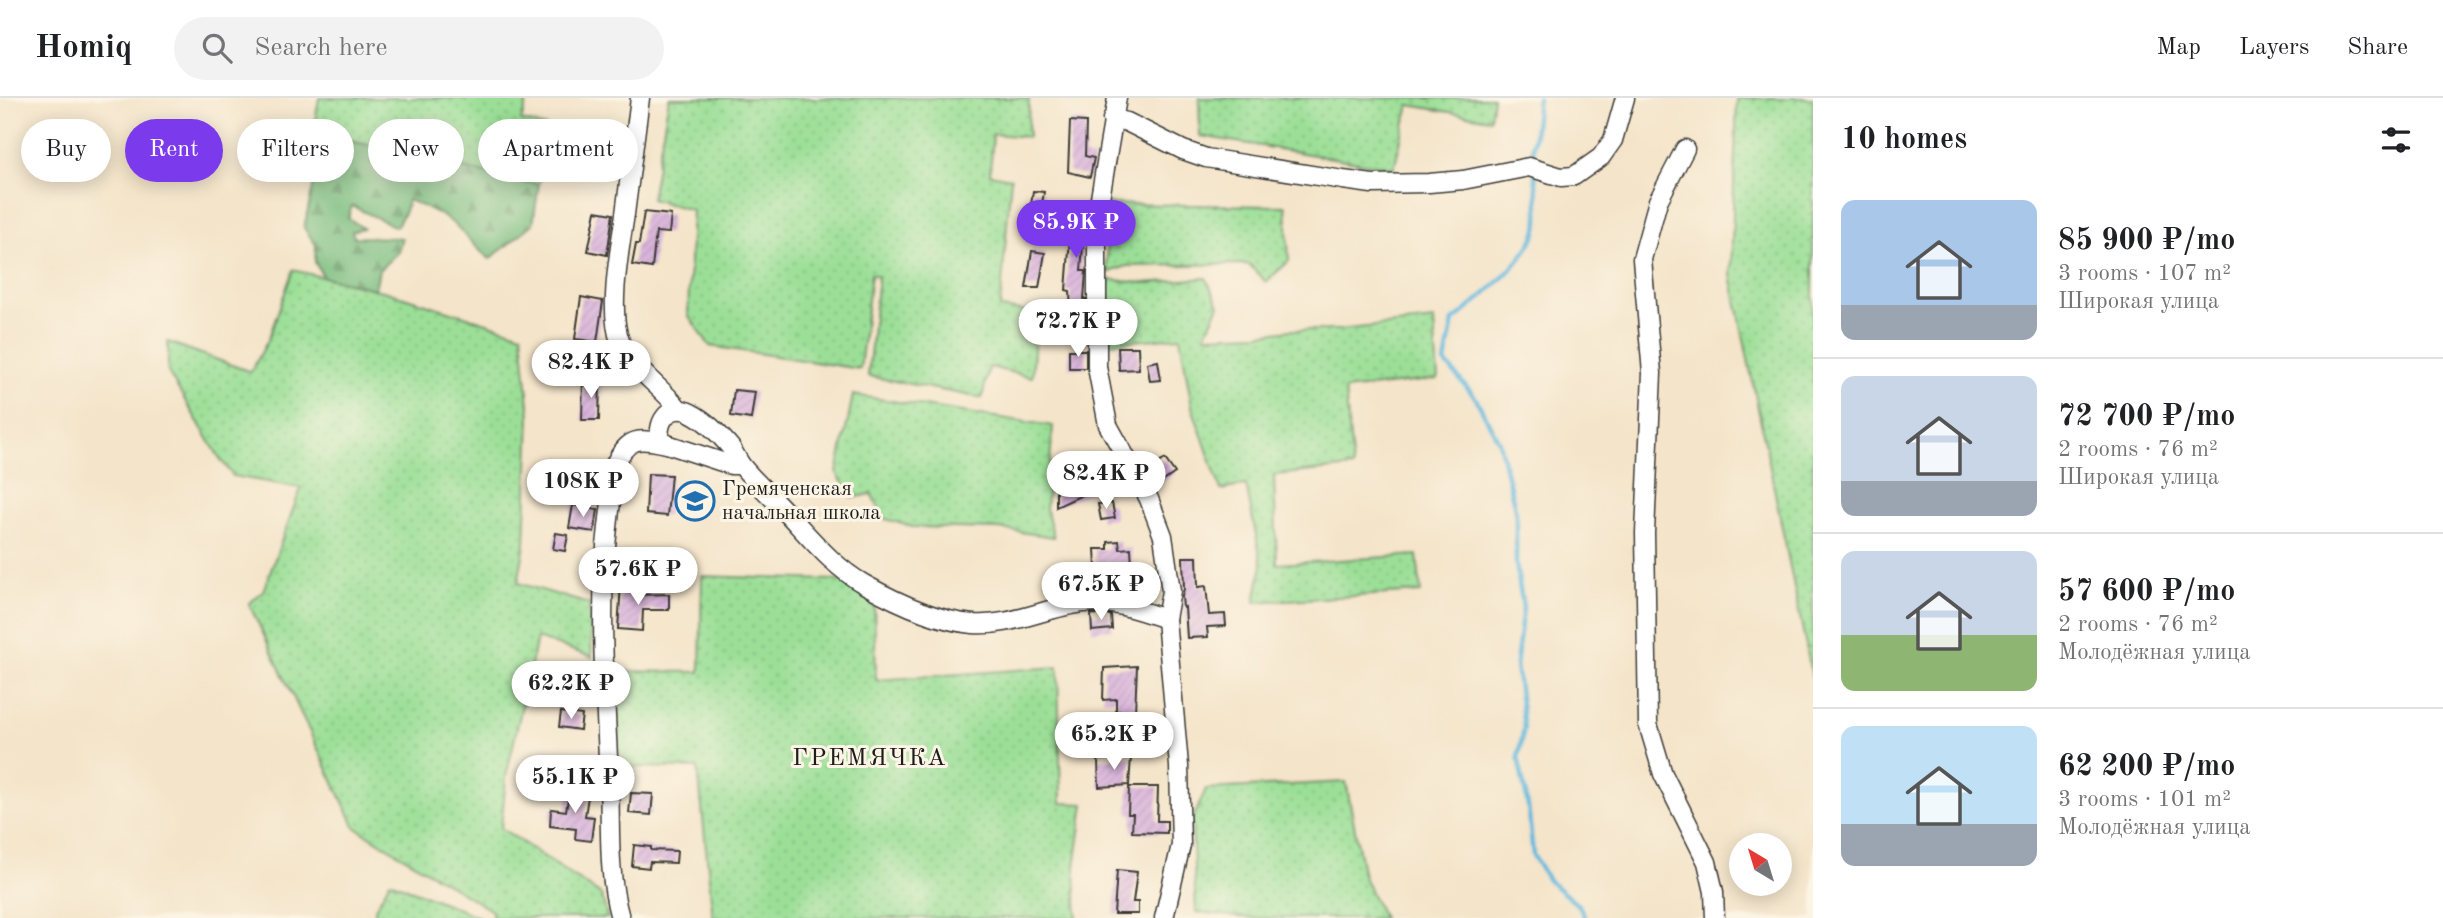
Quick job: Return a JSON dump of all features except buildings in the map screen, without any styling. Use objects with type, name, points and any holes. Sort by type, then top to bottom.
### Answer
[{"type":"street","points":[[640,98],[619,256],[615,318],[620,342],[637,368],[665,391],[679,410]]},
{"type":"street","points":[[1116,98],[1097,216],[1097,367],[1108,425],[1149,499],[1163,536],[1171,591],[1166,619],[1178,766],[1181,845],[1164,918]]},
{"type":"street","points":[[1112,119],[1127,122],[1206,158],[1372,184],[1429,183],[1463,180],[1529,167],[1561,177],[1574,176],[1601,157],[1613,140],[1625,98]]},
{"type":"street","points":[[1685,149],[1658,201],[1642,259],[1652,373],[1645,533],[1648,724],[1663,774],[1707,862],[1714,892],[1715,918]]},
{"type":"street","points":[[667,444],[660,439],[661,420],[669,412],[690,412],[730,448],[741,466],[846,571],[862,583],[920,610],[974,624],[1003,622],[1083,603],[1130,607],[1166,619]]},
{"type":"street","points":[[620,918],[611,881],[604,666],[604,569],[615,464],[629,443],[642,439],[741,466]]},
{"type":"green space","points":[[319,98],[528,98],[522,119],[478,119],[478,171],[464,168],[464,119],[368,119],[368,145],[354,142],[354,119],[315,119]]},
{"type":"green space","points":[[669,98],[1029,98],[1028,137],[993,134],[990,174],[1011,178],[1000,308],[1037,313],[1032,377],[989,367],[982,398],[868,376],[878,276],[871,274],[860,369],[710,346],[688,315],[692,210],[651,199]]},
{"type":"green space","points":[[1199,98],[1493,98],[1490,119],[1409,105],[1394,168],[1200,136]]},
{"type":"green space","points":[[1737,98],[1813,98],[1813,681],[1731,275]]},
{"type":"green space","points":[[354,142],[368,145],[368,182],[464,182],[464,168],[478,171],[478,182],[539,184],[533,224],[490,259],[452,222],[408,200],[396,227],[352,206],[348,218],[363,228],[352,231],[354,237],[402,238],[398,252],[379,270],[375,289],[323,277],[315,262],[316,245],[304,228],[314,182],[354,182]]},
{"type":"green space","points":[[1106,204],[1286,206],[1289,261],[1266,282],[1249,264],[1127,266],[1107,273]]},
{"type":"green space","points":[[293,270],[391,293],[522,334],[530,416],[525,544],[518,583],[589,604],[592,657],[537,638],[506,777],[501,828],[601,895],[608,918],[492,918],[492,911],[355,827],[249,604],[263,591],[301,488],[233,476],[168,372],[168,342],[251,372],[268,340]]},
{"type":"green space","points":[[1206,278],[1219,305],[1205,336],[1290,330],[1338,330],[1434,320],[1438,379],[1345,390],[1353,467],[1274,475],[1277,564],[1417,555],[1421,592],[1255,602],[1262,565],[1246,485],[1221,490],[1192,407],[1180,337],[1109,343],[1107,279],[1144,283]]},
{"type":"green space","points":[[853,395],[1053,426],[1046,509],[1054,537],[999,529],[913,527],[885,519],[871,494],[852,498],[837,473]]},
{"type":"green space","points":[[702,576],[833,580],[856,585],[874,598],[876,680],[1058,667],[1061,803],[1084,804],[1075,867],[1077,918],[713,918],[698,768],[620,767],[616,671],[700,672]]},
{"type":"green space","points":[[1346,782],[1364,877],[1383,918],[1250,918],[1196,912],[1192,821],[1206,789]]},
{"type":"green space","points":[[390,881],[481,918],[376,918],[375,909]]},
{"type":"waterway","points":[[1534,163],[1538,98]]},
{"type":"waterway","points":[[1535,172],[1538,212],[1536,233],[1511,269],[1453,321],[1445,362],[1475,397],[1499,442],[1516,513],[1516,564],[1523,608],[1516,665],[1524,728],[1518,757],[1528,806],[1533,855],[1548,880],[1579,906],[1585,918]]},
{"type":"place","name":"Гремяченская начальная школа","points":[[695,501]]},
{"type":"district","name":"ГРЕМЯЧКА","points":[[870,759]]}]
